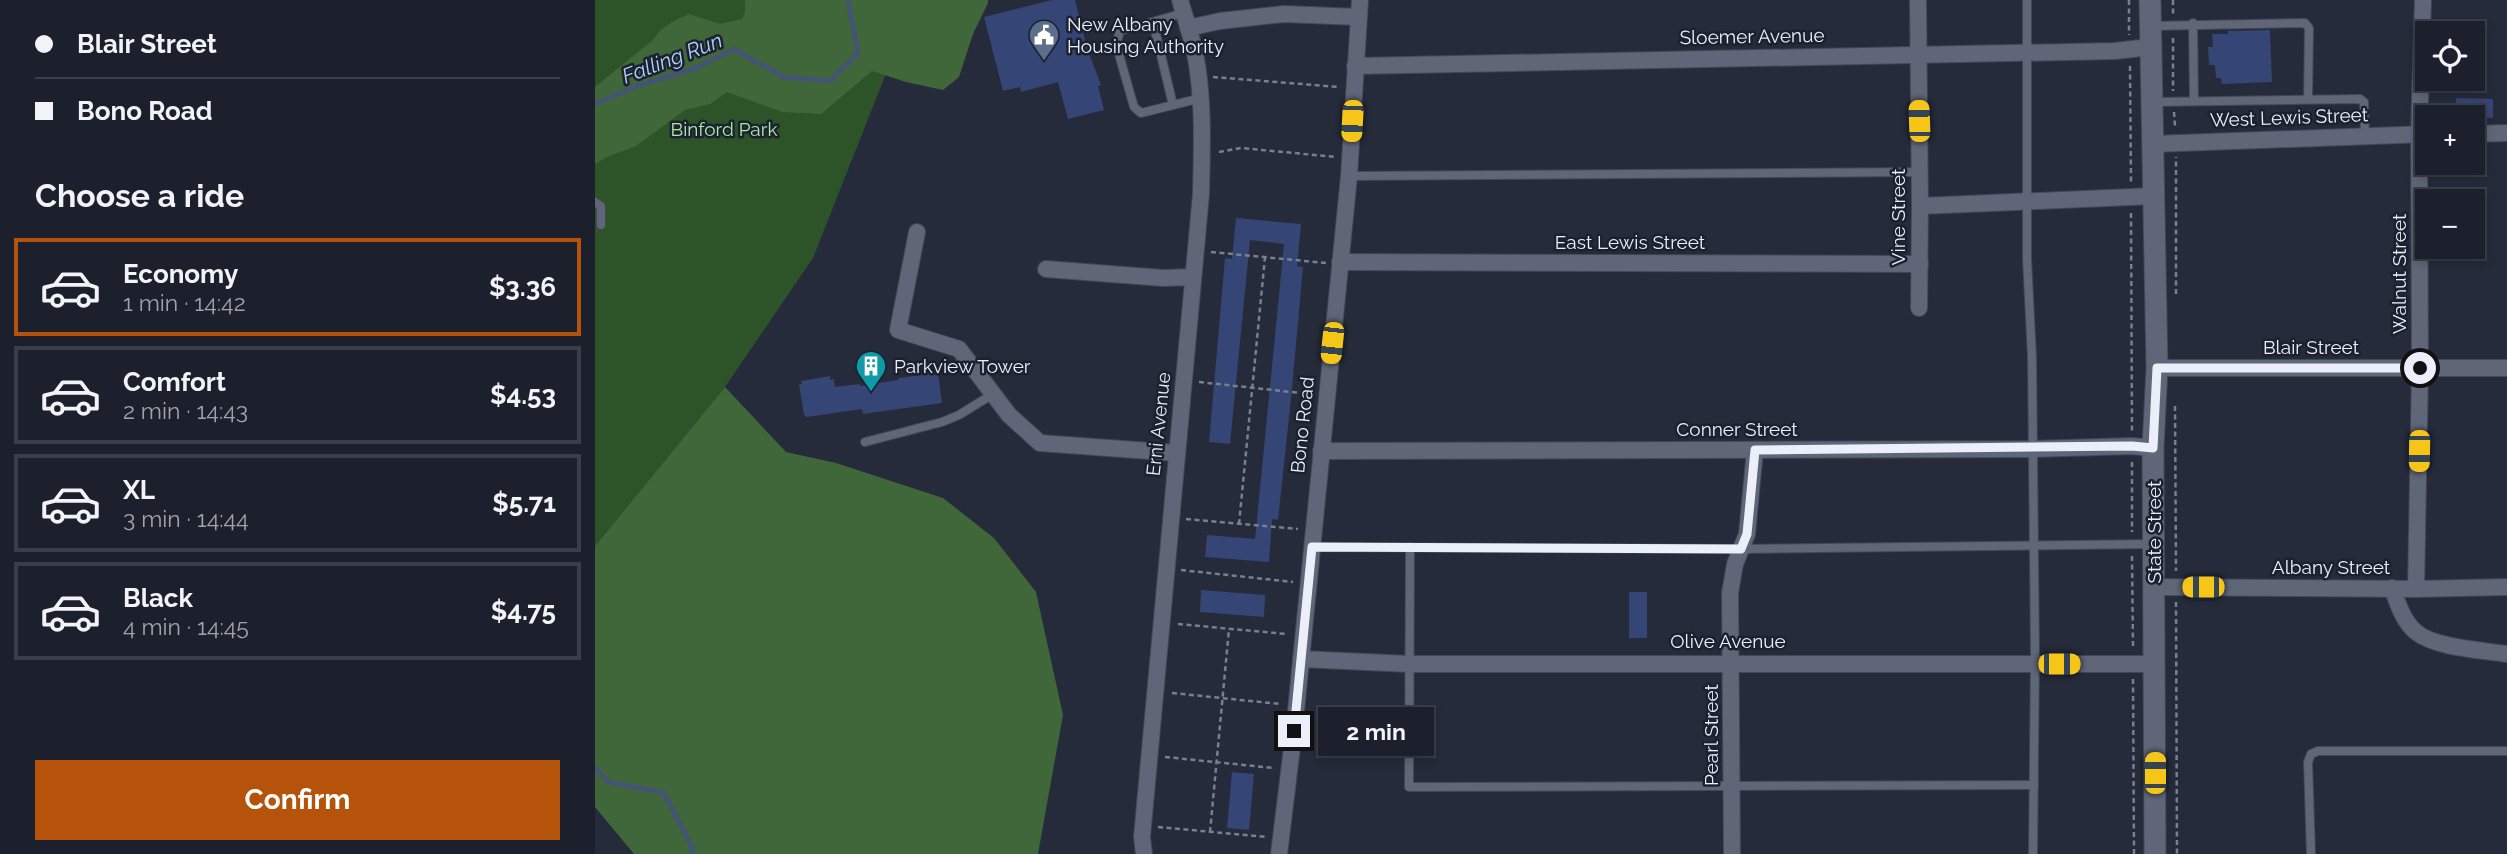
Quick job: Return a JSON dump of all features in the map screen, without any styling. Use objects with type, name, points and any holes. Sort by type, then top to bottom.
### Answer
[{"type":"main road","name":"State Street","points":[[2150,0],[2143,41],[2151,102],[2154,196],[2167,368],[2153,448],[2143,544],[2154,587],[2144,664],[2155,854]]},
{"type":"street","name":"Bono Road","points":[[1279,854],[1321,450],[1333,263],[1349,176],[1360,0]]},
{"type":"street","name":"Vine Street","points":[[1918,0],[1919,308]]},
{"type":"street","name":"Walnut Street","points":[[2423,0],[2423,105]]},
{"type":"street","points":[[1184,14],[1220,21],[1284,14],[1359,17]]},
{"type":"street","name":"Erni Avenue","points":[[1145,854],[1142,837],[1201,194],[1201,98],[1195,52],[1184,14]]},
{"type":"street","name":"Sloemer Avenue","points":[[1355,66],[2028,52],[2143,41]]},
{"type":"street","points":[[2485,134],[2507,133]]},
{"type":"street","name":"West Lewis Street","points":[[2153,144],[2415,134]]},
{"type":"street","name":"Walnut Street","points":[[2416,589],[2422,175]]},
{"type":"street","points":[[1920,206],[2154,196]]},
{"type":"street","points":[[917,232],[898,330],[959,349],[1009,415],[1040,443],[1177,453]]},
{"type":"street","name":"East Lewis Street","points":[[1333,263],[1920,264]]},
{"type":"street","points":[[1046,269],[1163,278],[1193,277]]},
{"type":"street","name":"Blair Street","points":[[2167,368],[2507,368]]},
{"type":"street","name":"Conner Street","points":[[1321,450],[2153,448]]},
{"type":"street","name":"Pearl Street","points":[[1732,854],[1730,593],[1735,564],[1747,534],[1755,450]]},
{"type":"street","name":"Albany Street","points":[[2154,587],[2507,587]]},
{"type":"street","points":[[2392,589],[2402,613],[2417,634],[2442,643],[2507,654]]},
{"type":"street","name":"Olive Avenue","points":[[1301,659],[1410,664],[2144,664]]},
{"type":"lane","points":[[2027,0],[2028,259],[2032,356],[2035,664],[2033,854]]},
{"type":"lane","points":[[1184,14],[1120,31],[1116,44],[1134,107],[1141,113],[1201,98]]},
{"type":"lane","points":[[1153,22],[1173,105]]},
{"type":"lane","points":[[2193,23],[2194,101]]},
{"type":"lane","points":[[2143,41],[2173,24],[2305,23],[2308,25],[2308,99]]},
{"type":"lane","points":[[2151,102],[2363,100],[2365,135]]},
{"type":"lane","points":[[1349,176],[1920,172]]},
{"type":"lane","points":[[595,202],[601,206],[601,225]]},
{"type":"lane","points":[[865,442],[942,422],[993,394]]},
{"type":"lane","points":[[1312,547],[1741,549],[2143,544]]},
{"type":"lane","points":[[1410,547],[1409,787],[2034,785]]},
{"type":"lane","points":[[2311,854],[2308,762],[2311,754],[2318,751],[2507,751]]},
{"type":"path","points":[[2129,0],[2143,41],[2131,198],[2132,446],[2143,544],[2144,664],[2134,854]]},
{"type":"path","points":[[2173,0],[2176,299]]},
{"type":"path","points":[[1213,77],[1342,87]]},
{"type":"path","points":[[1219,152],[1241,148],[1336,157]]},
{"type":"path","points":[[1210,252],[1333,263]]},
{"type":"path","points":[[1239,524],[1265,257]]},
{"type":"path","points":[[2167,368],[2176,587],[2177,854]]},
{"type":"path","points":[[1197,382],[1314,395]]},
{"type":"path","points":[[1185,519],[1301,530]]},
{"type":"path","points":[[1180,570],[1296,582]]},
{"type":"path","points":[[1175,623],[1291,635]]},
{"type":"path","points":[[1210,832],[1229,629]]},
{"type":"path","points":[[1167,693],[1283,704]]},
{"type":"path","points":[[1161,757],[1277,768]]},
{"type":"path","points":[[1155,826],[1270,837]]},
{"type":"green space","name":"Binford Park","points":[[595,0],[872,0],[889,66],[813,258],[725,387],[595,546]]},
{"type":"green space","points":[[745,0],[988,0],[988,3],[973,34],[959,77],[943,90],[872,71],[821,114],[782,112],[727,92],[710,104],[685,110],[636,146],[595,164],[595,87],[669,24],[689,14],[720,24],[742,19]]},
{"type":"green space","points":[[725,387],[786,452],[836,463],[943,498],[994,538],[1036,592],[1063,715],[1038,854],[634,854],[595,807],[595,546]]},
{"type":"building","name":"New Albany Housing Authority","points":[[1052,0],[1075,0],[1087,48],[1101,85],[1098,86],[1104,110],[1068,119],[1058,82],[1021,92],[1020,87],[1003,91],[984,17]]},
{"type":"building","points":[[2270,30],[2272,82],[2222,84],[2221,78],[2216,78],[2215,65],[2209,65],[2208,47],[2213,47],[2212,34]]},
{"type":"building","points":[[2456,98],[2493,99],[2493,118],[2485,118],[2485,105],[2456,105]]},
{"type":"building","points":[[1236,218],[1301,224],[1297,266],[1303,267],[1291,399],[1278,520],[1272,519],[1269,562],[1205,557],[1207,535],[1255,539],[1284,244],[1250,240],[1230,444],[1209,442],[1225,258],[1232,259]]},
{"type":"building","name":"Parkview Tower","points":[[938,373],[942,403],[863,414],[862,409],[807,417],[804,415],[799,384],[802,384],[801,381],[830,376],[830,380],[834,379],[835,387],[860,386]]},
{"type":"building","points":[[1201,590],[1265,595],[1264,617],[1200,612]]},
{"type":"building","points":[[1629,592],[1647,592],[1647,638],[1629,638]]},
{"type":"building","points":[[1232,772],[1254,774],[1249,830],[1227,828]]},
{"type":"waterway","name":"Falling Run","points":[[595,104],[634,87],[696,68],[734,49],[784,77],[830,81],[858,53],[848,0]]},
{"type":"waterway","name":"Falling Run","points":[[595,768],[609,782],[664,793],[692,847],[692,854]]},
{"type":"place","name":"New Albany Housing Authority","points":[[1044,62]]},
{"type":"place","name":"Parkview Tower","points":[[871,393]]},
{"type":"route","points":[[1294,731],[1312,547],[1741,549],[1747,534],[1755,450],[2132,446],[2153,448],[2157,368],[2420,368]]}]
